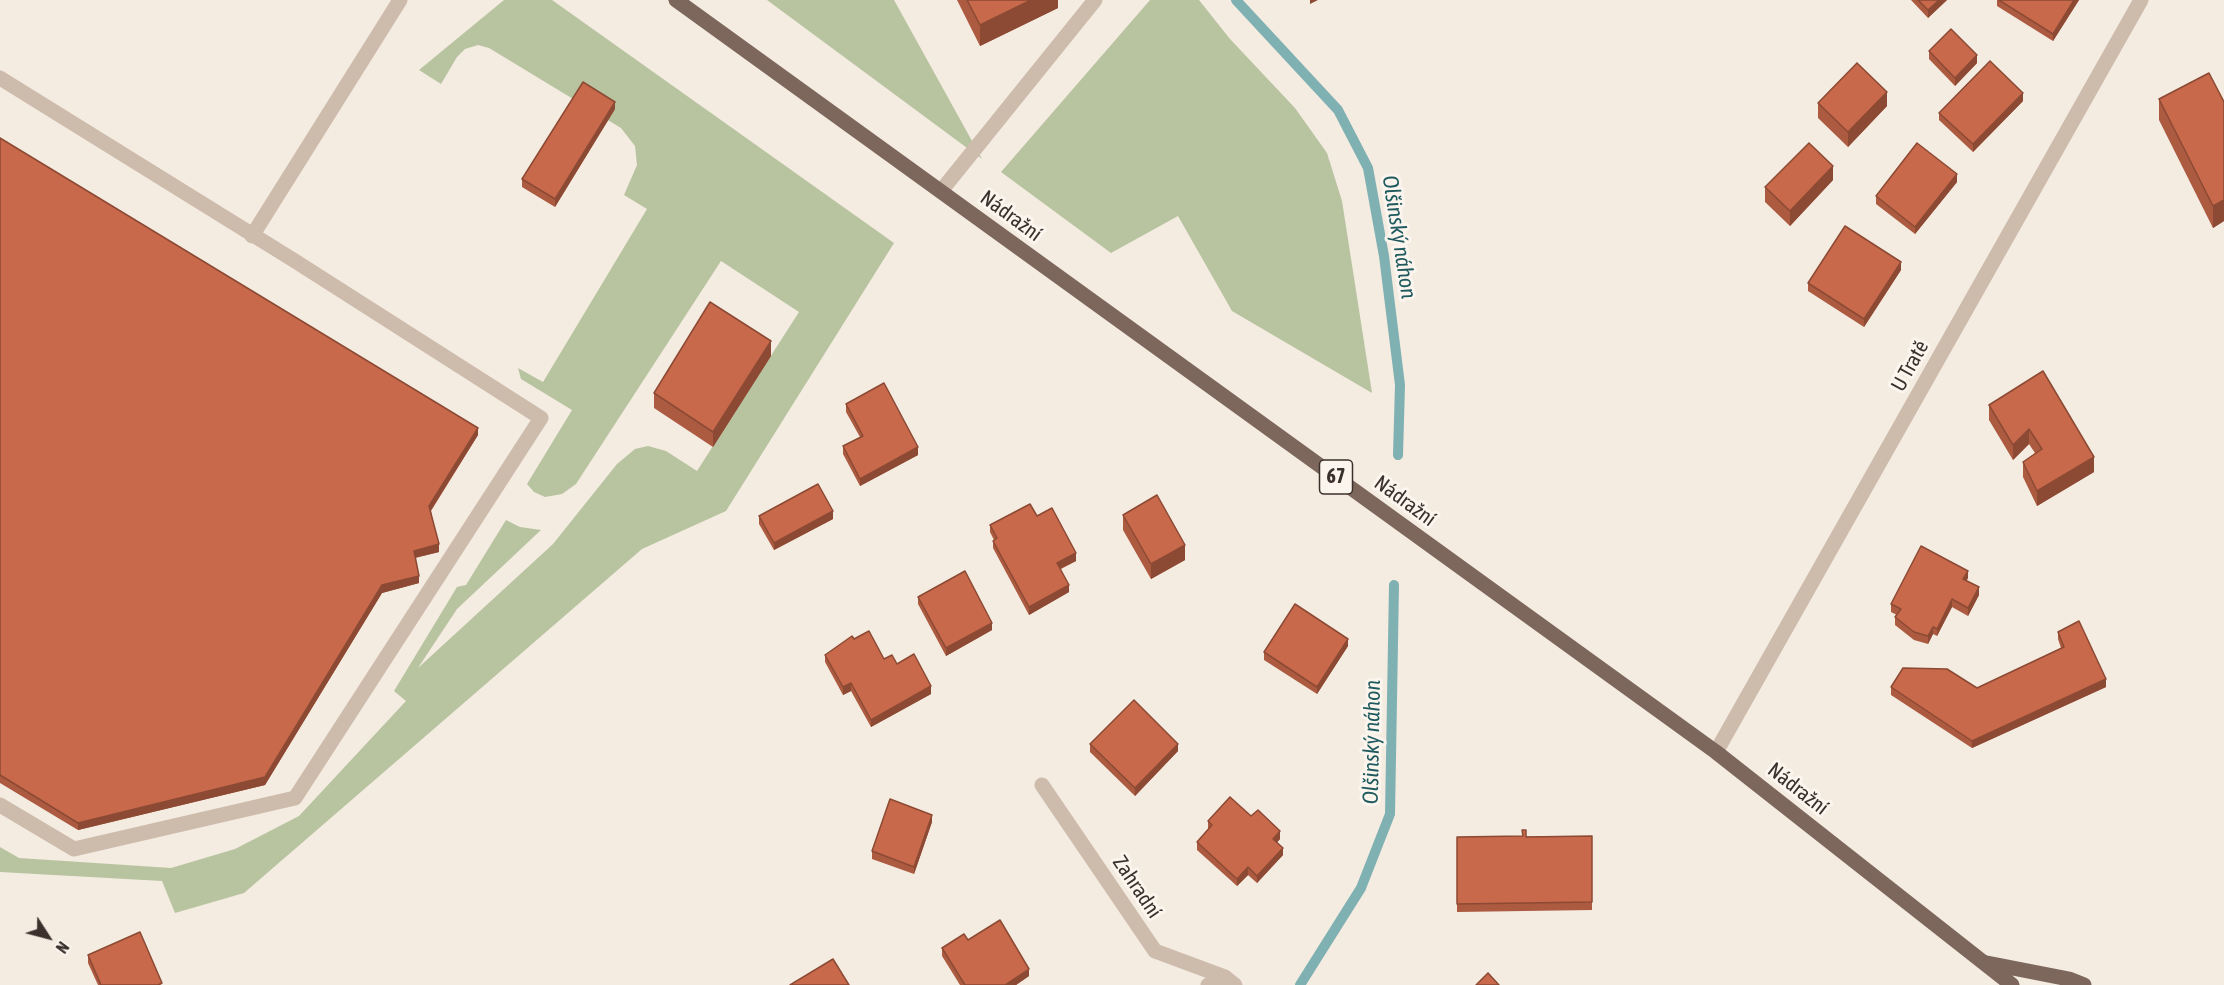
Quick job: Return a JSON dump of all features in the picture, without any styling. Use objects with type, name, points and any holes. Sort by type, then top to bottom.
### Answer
[{"type":"main road","name":"Nádražní","points":[[676,0],[1716,752],[1988,963],[2012,985]]},
{"type":"main road","points":[[1988,963],[2069,979],[2084,985]]},
{"type":"street","points":[[252,236],[400,0]]},
{"type":"street","points":[[941,191],[1095,0]]},
{"type":"street","name":"U Tratě","points":[[1716,752],[2141,0]]},
{"type":"street","points":[[0,78],[295,261],[541,418],[295,798],[74,849],[0,805]]},
{"type":"street","name":"Zahradní","points":[[1042,784],[1155,951],[1230,981]]},
{"type":"street","name":"Zahradní","points":[[1208,985],[1230,981]]},
{"type":"green space","points":[[504,0],[552,0],[894,243],[726,511],[642,549],[244,893],[175,913],[162,881],[0,872],[0,847],[19,858],[171,868],[235,849],[299,816],[406,701],[394,691],[457,587],[466,585],[506,520],[520,527],[541,530],[457,609],[418,668],[553,544],[617,464],[635,449],[648,446],[666,451],[697,471],[799,312],[721,261],[576,484],[562,494],[545,497],[534,492],[527,484],[572,410],[521,379],[518,368],[543,382],[647,209],[624,195],[637,165],[635,146],[621,128],[489,48],[478,45],[465,49],[457,57],[441,84],[419,70]]},
{"type":"green space","points":[[767,0],[894,0],[982,159]]},
{"type":"green space","points":[[1150,0],[1199,0],[1230,39],[1295,108],[1327,153],[1342,201],[1372,393],[1232,311],[1178,216],[1111,253],[1001,172]]},
{"type":"building","points":[[967,0],[1031,0],[980,25]]},
{"type":"building","points":[[1918,0],[1939,0],[1928,10]]},
{"type":"building","points":[[1999,0],[2074,0],[2053,34]]},
{"type":"building","points":[[1951,29],[1977,55],[1955,78],[1929,51]]},
{"type":"building","points":[[1990,61],[2023,93],[1973,144],[1939,113]]},
{"type":"building","points":[[1857,63],[1887,92],[1848,132],[1818,103]]},
{"type":"building","points":[[2209,73],[2224,102],[2224,200],[2213,206],[2159,99]]},
{"type":"building","points":[[583,82],[615,102],[555,199],[522,179]]},
{"type":"building","points":[[0,138],[478,428],[429,506],[439,544],[414,551],[419,576],[382,585],[265,777],[78,823],[0,775]]},
{"type":"building","points":[[1809,143],[1833,166],[1790,211],[1765,187]]},
{"type":"building","points":[[1917,143],[1957,174],[1915,227],[1876,196]]},
{"type":"building","points":[[1845,226],[1901,262],[1864,319],[1808,283]]},
{"type":"building","points":[[710,302],[771,341],[713,432],[654,393]]},
{"type":"building","points":[[2043,371],[2094,457],[2037,491],[2023,462],[2042,449],[2029,429],[2013,445],[1989,405]]},
{"type":"building","points":[[884,383],[918,447],[860,479],[843,446],[863,436],[846,404]]},
{"type":"building","points":[[818,484],[833,511],[774,543],[759,516]]},
{"type":"building","points":[[1157,495],[1185,545],[1151,564],[1123,515]]},
{"type":"building","points":[[1030,504],[1037,516],[1052,508],[1076,553],[1057,563],[1069,585],[1029,607],[993,541],[997,538],[990,525]]},
{"type":"building","points":[[1921,546],[1968,571],[1963,579],[1979,587],[1968,608],[1952,599],[1937,629],[1933,627],[1928,636],[1914,632],[1895,617],[1901,609],[1891,604]]},
{"type":"building","points":[[965,571],[992,623],[946,648],[918,597]]},
{"type":"building","points":[[1295,604],[1348,639],[1317,687],[1264,652]]},
{"type":"building","points":[[2079,621],[2106,679],[1972,741],[1891,687],[1903,668],[1947,669],[1977,688],[2064,647],[2058,632]]},
{"type":"building","points":[[869,631],[884,659],[892,655],[897,664],[914,654],[931,686],[871,720],[851,683],[843,687],[825,655],[852,636],[854,639]]},
{"type":"building","points":[[1134,700],[1178,744],[1135,788],[1090,744]]},
{"type":"building","points":[[1230,797],[1251,816],[1258,810],[1280,831],[1273,839],[1283,848],[1257,876],[1248,867],[1237,879],[1197,842],[1212,825],[1208,821]]},
{"type":"building","points":[[890,799],[932,815],[914,867],[872,851]]},
{"type":"building","points":[[1522,830],[1526,830],[1526,837],[1592,836],[1592,902],[1457,904],[1457,837],[1523,836]]},
{"type":"building","points":[[1000,920],[1029,969],[1005,985],[965,985],[942,948],[964,934],[968,940]]},
{"type":"building","points":[[140,932],[162,983],[158,985],[101,985],[88,955]]},
{"type":"building","points":[[833,959],[849,985],[790,985]]},
{"type":"building","points":[[1488,973],[1499,985],[1476,985]]},
{"type":"waterway","name":"Olšinský náhon","points":[[1236,0],[1338,110],[1368,168],[1384,256],[1400,385],[1398,455]]},
{"type":"waterway","name":"Olšinský náhon","points":[[1300,985],[1361,888],[1390,814],[1394,585]]}]
